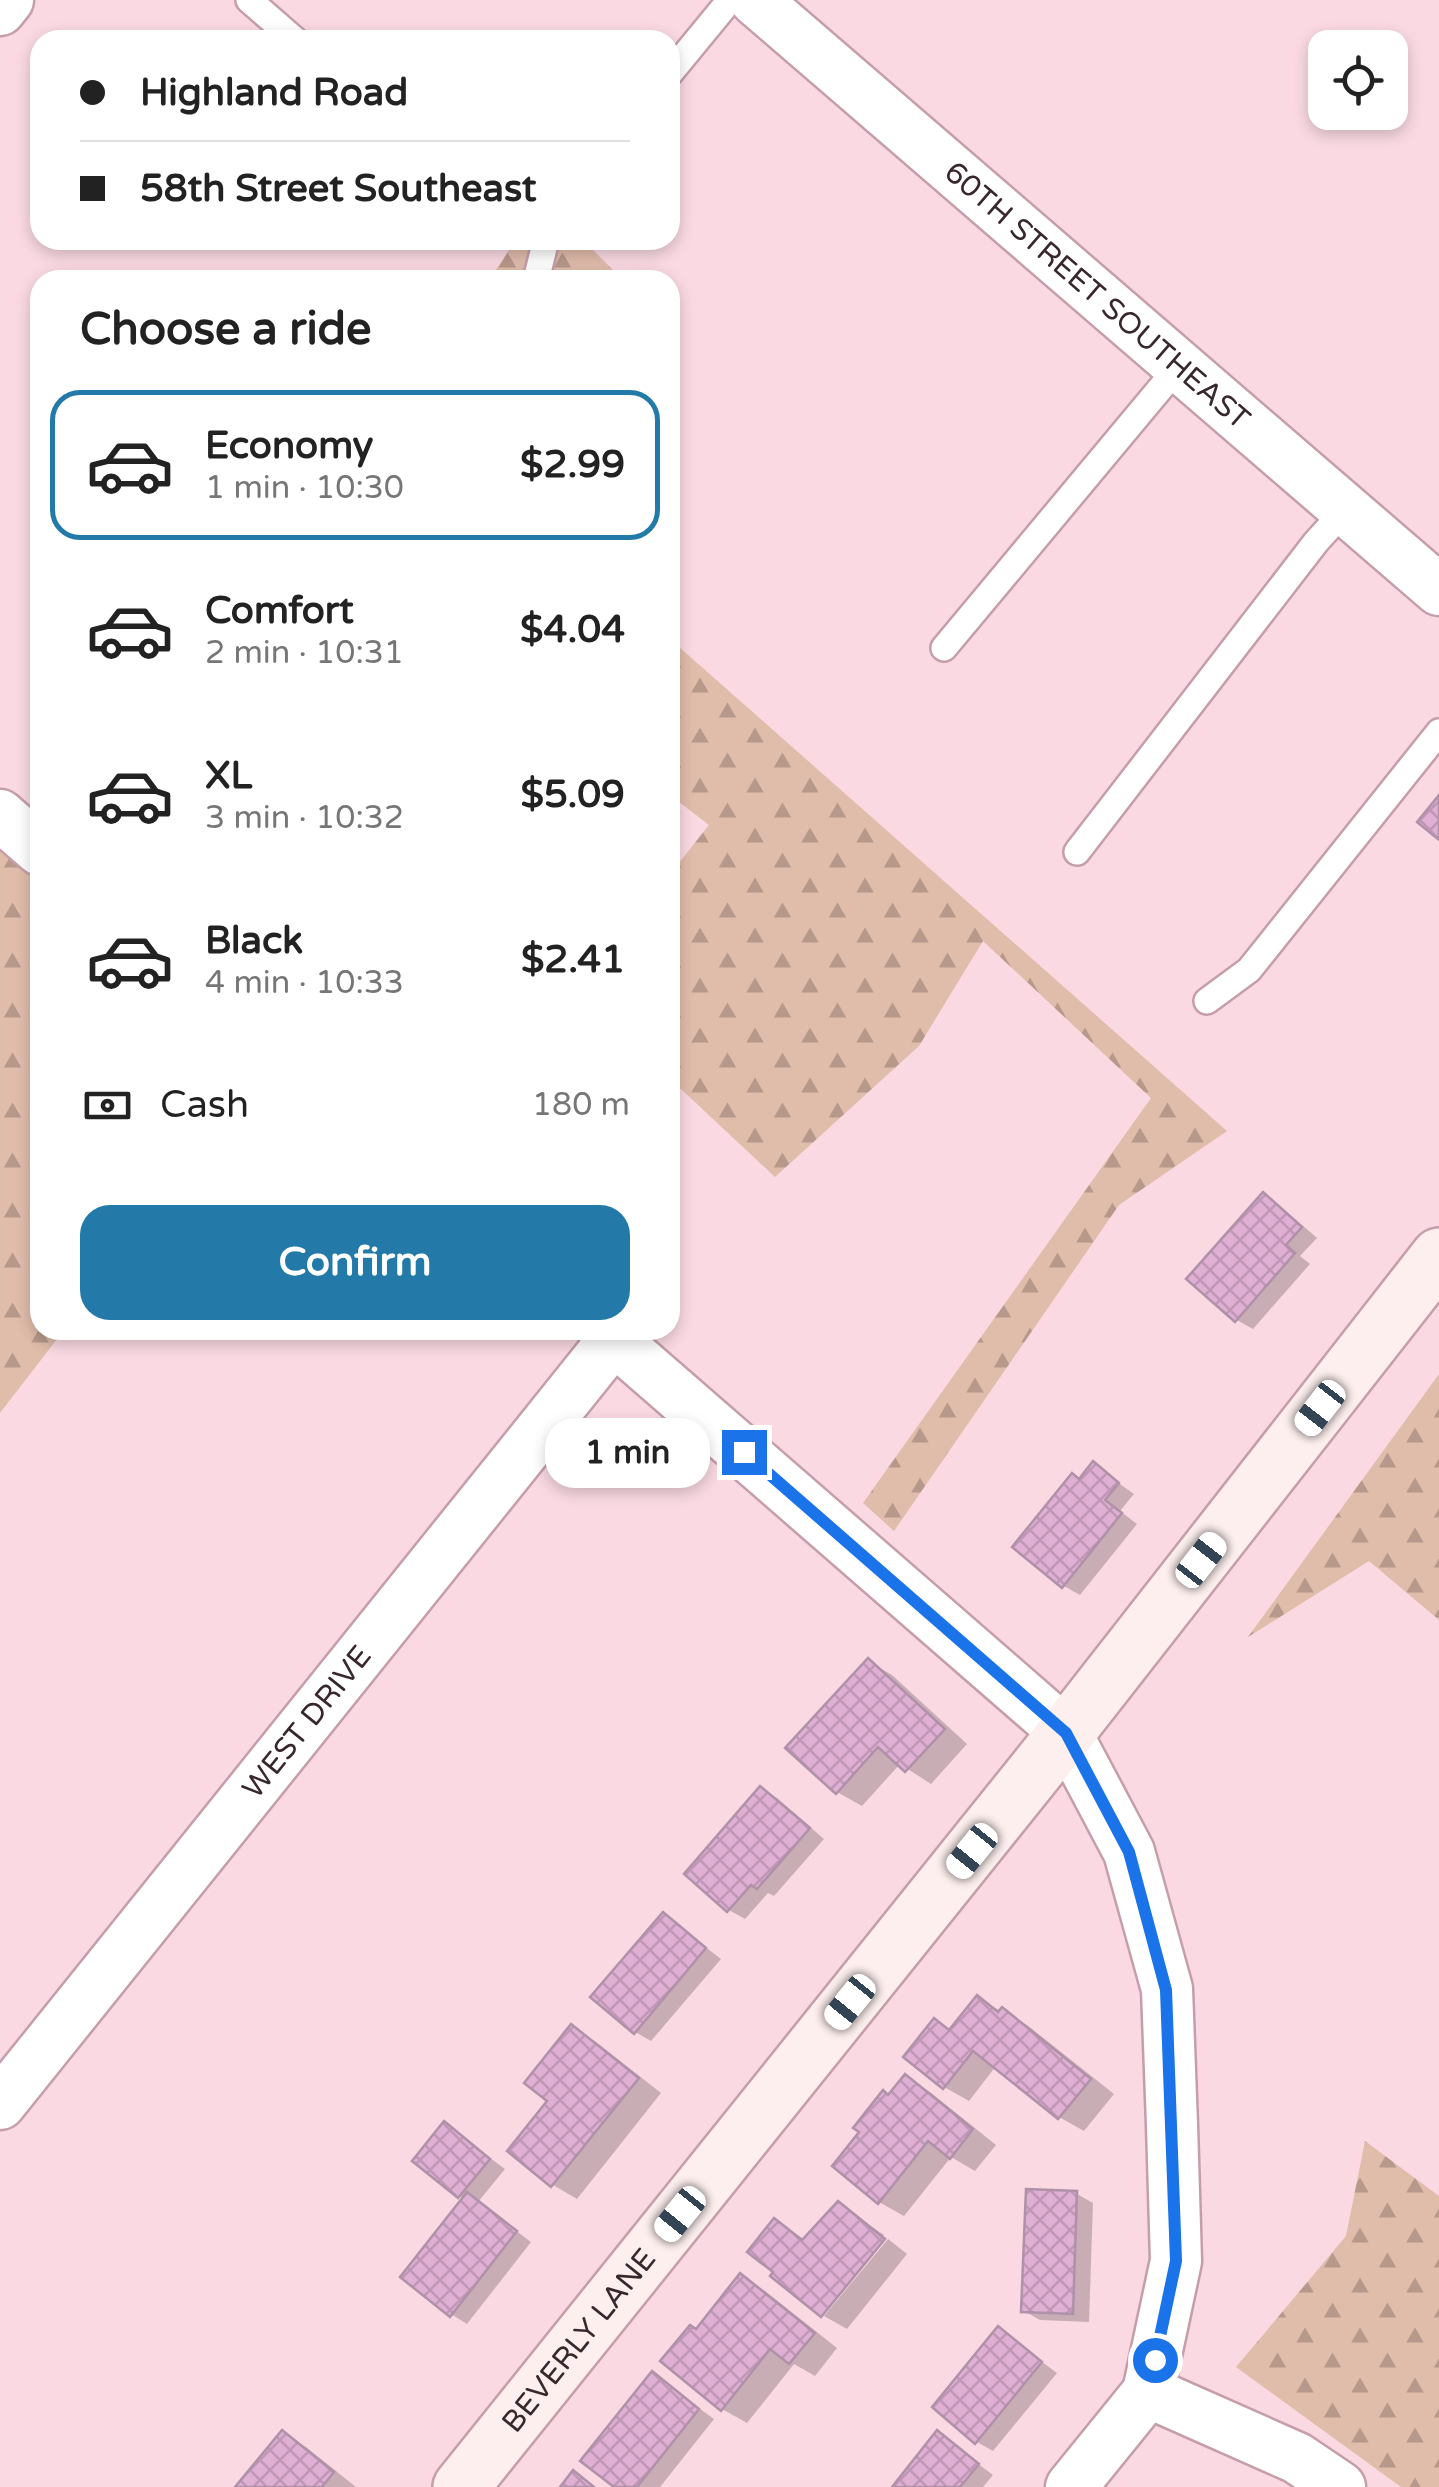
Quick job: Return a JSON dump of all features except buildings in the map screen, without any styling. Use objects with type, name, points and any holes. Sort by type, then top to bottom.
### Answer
[{"type":"street","points":[[0,10],[8,0]]},
{"type":"street","name":"60TH STREET SOUTHEAST","points":[[756,0],[1439,590]]},
{"type":"street","points":[[0,815],[30,841]]},
{"type":"street","name":"BEVERLY LANE","points":[[461,2487],[1066,1733],[1439,1256]]},
{"type":"street","name":"WEST DRIVE","points":[[0,2104],[603,1340]]},
{"type":"street","points":[[615,1340],[1066,1733],[1129,1852],[1166,1990],[1176,2261],[1148,2392],[1071,2487]]},
{"type":"street","points":[[1148,2392],[1296,2458],[1340,2487]]},
{"type":"lane","points":[[249,0],[284,30]]},
{"type":"lane","points":[[680,61],[730,0]]},
{"type":"lane","points":[[944,648],[1179,366]]},
{"type":"lane","points":[[1076,852],[1316,542],[1346,510]]},
{"type":"lane","points":[[1207,1001],[1249,970],[1439,732]]},
{"type":"green space","points":[[509,250],[593,250],[613,270],[496,270]]},
{"type":"green space","points":[[680,648],[1227,1131],[1119,1205],[894,1531],[863,1503],[1151,1098],[983,941],[919,1046],[775,1177],[680,1089],[680,861],[709,825],[680,803]]},
{"type":"green space","points":[[0,815],[30,841],[30,1340],[56,1340],[0,1413]]},
{"type":"green space","points":[[1439,1374],[1439,1620],[1369,1561],[1248,1637]]},
{"type":"green space","points":[[1365,2141],[1439,2196],[1439,2487],[1401,2487],[1236,2367],[1346,2236]]},
{"type":"route","points":[[744,1452],[1066,1733],[1129,1852],[1166,1990],[1176,2261],[1155,2360]]}]
